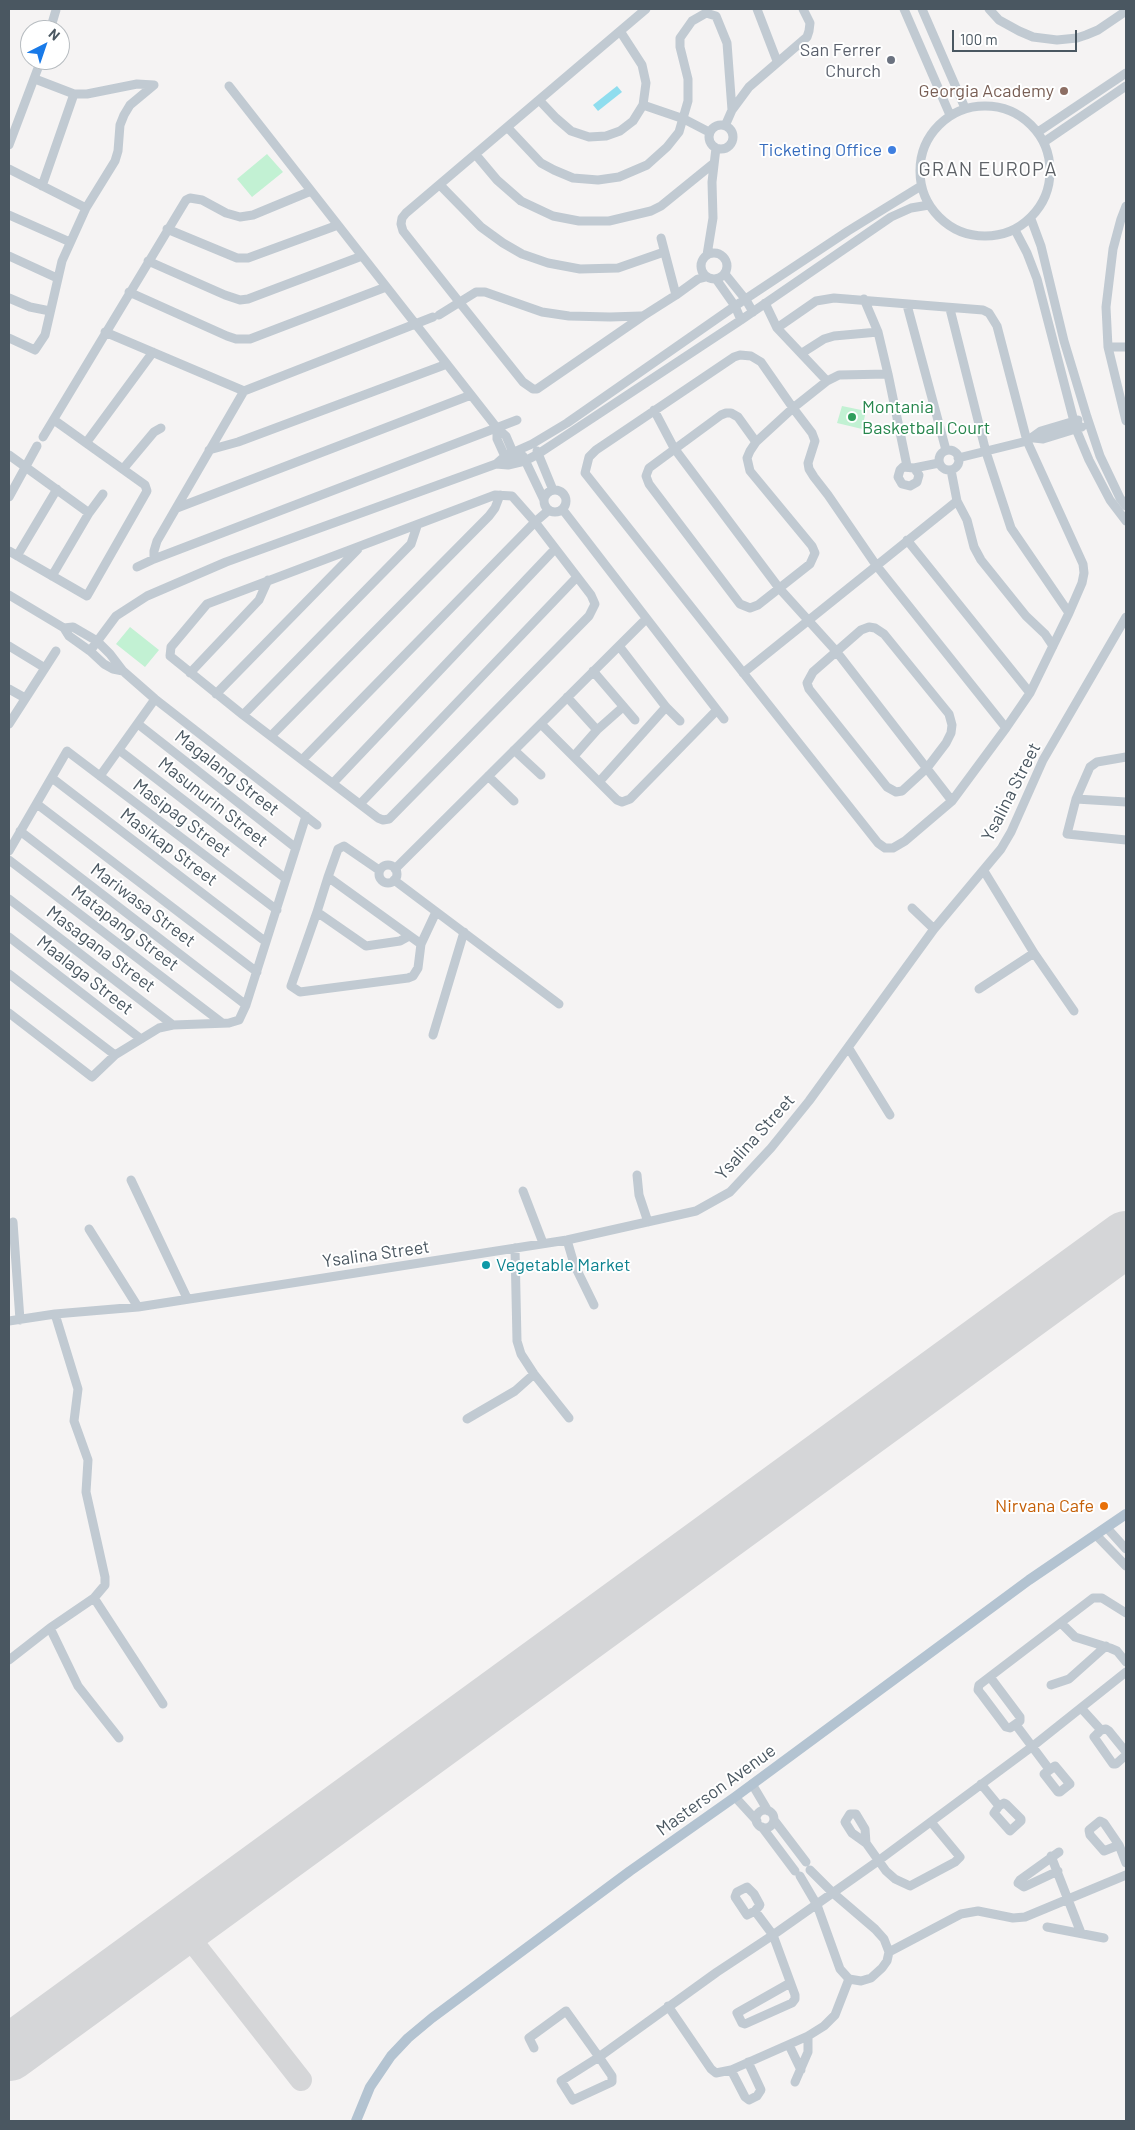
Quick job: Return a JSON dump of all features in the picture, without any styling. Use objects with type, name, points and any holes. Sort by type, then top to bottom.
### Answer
[{"type":"main road","name":"Masterson Avenue","points":[[356,2121],[370,2087],[390,2056],[408,2038],[630,1871],[735,1797],[1029,1580],[1126,1514]]},
{"type":"street","points":[[646,9],[406,213],[402,218],[403,231],[523,382],[533,389],[537,389],[698,279],[706,277],[716,280],[735,306],[742,320]]},
{"type":"street","points":[[757,9],[777,61]]},
{"type":"street","points":[[725,126],[732,110],[750,87],[777,61],[800,44],[809,32],[810,23],[804,9]]},
{"type":"street","points":[[904,9],[950,115]]},
{"type":"street","points":[[922,9],[965,108]]},
{"type":"street","points":[[989,9],[999,20],[1019,31],[1033,37],[1057,40],[1077,38],[1092,32],[1126,11]]},
{"type":"street","points":[[508,128],[541,163],[573,178],[598,180],[619,177],[647,165],[668,147],[679,132],[684,119],[688,79],[680,47],[680,38],[692,21],[706,13],[716,16],[727,43],[732,110]]},
{"type":"street","points":[[540,101],[571,131],[590,137],[606,136],[620,131],[632,121],[643,105],[646,83],[642,65],[620,32]]},
{"type":"street","points":[[9,145],[37,70]]},
{"type":"street","points":[[1038,132],[1126,73]]},
{"type":"street","points":[[9,338],[35,350],[45,335],[57,278],[70,242],[86,208],[115,160],[118,151],[120,125],[124,115],[130,105],[154,85],[137,84],[87,94],[74,94],[34,79]]},
{"type":"street","points":[[229,86],[497,428],[497,439],[513,452],[517,463],[527,468],[549,510],[556,512],[563,510],[567,503],[566,496],[561,491],[554,490],[547,493],[544,500]]},
{"type":"street","points":[[1044,142],[1126,86]]},
{"type":"street","points":[[42,186],[74,94]]},
{"type":"street","points":[[643,105],[684,119],[710,132]]},
{"type":"street","points":[[984,105],[1004,108],[1021,116],[1038,132],[1044,142],[1050,163],[1050,183],[1043,202],[1031,218],[1015,230],[996,236],[977,236],[958,231],[941,220],[929,205],[921,186],[919,168],[922,151],[930,134],[950,115],[965,108],[984,105]]},
{"type":"street","points":[[716,126],[725,126],[732,132],[732,141],[726,148],[716,148],[710,142],[710,132],[716,126]]},
{"type":"street","points":[[706,277],[701,266],[707,255],[713,218],[716,148]]},
{"type":"street","points":[[476,155],[497,180],[521,201],[553,216],[579,222],[609,222],[651,211],[661,206],[714,163]]},
{"type":"street","points":[[9,169],[86,208]]},
{"type":"street","points":[[440,185],[480,227],[495,238],[522,254],[548,263],[580,268],[618,268],[664,252]]},
{"type":"street","points":[[90,651],[116,616],[147,596],[226,562],[496,464],[513,452],[532,444],[567,423],[735,306],[848,231],[921,186]]},
{"type":"street","points":[[43,437],[183,203],[190,198],[202,200],[226,213],[240,217],[253,215],[312,191]]},
{"type":"street","points":[[496,464],[517,463],[538,454],[742,320],[891,217],[911,208],[929,205]]},
{"type":"street","points":[[1126,206],[1113,249],[1108,277],[1106,307],[1108,347],[1126,421]]},
{"type":"street","points":[[9,215],[70,242]]},
{"type":"street","points":[[1031,218],[1041,246],[1064,341],[1088,421],[1100,456],[1120,498],[1126,506]]},
{"type":"street","points":[[167,229],[236,258],[248,258],[338,226]]},
{"type":"street","points":[[1015,230],[1027,252],[1036,279],[1075,425],[1089,460],[1110,500],[1126,521]]},
{"type":"street","points":[[661,238],[676,295]]},
{"type":"street","points":[[707,255],[716,253],[724,258],[727,266],[725,274],[716,280]]},
{"type":"street","points":[[9,256],[57,278]]},
{"type":"street","points":[[148,261],[240,300],[248,299],[362,256]]},
{"type":"street","points":[[725,274],[753,312]]},
{"type":"street","points":[[129,292],[226,336],[236,339],[250,339],[386,287]]},
{"type":"street","points":[[154,559],[154,551],[158,541],[244,390],[436,316],[476,292],[484,292],[542,312],[569,316],[643,316]]},
{"type":"street","points":[[9,298],[50,311]]},
{"type":"street","points":[[777,328],[816,301],[834,298],[864,299],[950,309],[983,310],[989,313],[994,319],[1030,439],[1083,564],[1082,583],[1030,693],[1006,728],[952,801],[905,841],[893,848],[885,848],[878,843],[585,473],[589,457],[596,450],[734,357],[740,355],[751,356],[762,362],[812,433],[815,441],[808,462],[809,469],[876,566],[1006,728]]},
{"type":"street","points":[[864,299],[878,332],[911,467],[939,463]]},
{"type":"street","points":[[765,303],[777,328],[827,381]]},
{"type":"street","points":[[907,305],[946,450]]},
{"type":"street","points":[[950,309],[986,452],[1011,528],[1069,613]]},
{"type":"street","points":[[105,332],[244,390]]},
{"type":"street","points":[[802,353],[824,339],[834,336],[878,332]]},
{"type":"street","points":[[1108,347],[1126,346]]},
{"type":"street","points":[[86,443],[153,352]]},
{"type":"street","points":[[209,450],[238,442],[446,364]]},
{"type":"street","points":[[756,442],[738,417],[726,413],[674,448],[646,472],[649,484],[740,604],[750,608],[758,605],[810,564],[815,553],[812,546],[750,471],[747,458],[756,442],[793,408],[827,381],[839,376],[888,374]]},
{"type":"street","points":[[177,508],[471,395]]},
{"type":"street","points":[[654,410],[674,448],[779,588],[836,651],[952,801]]},
{"type":"street","points":[[54,420],[145,484],[147,491],[87,596],[13,554],[57,489]]},
{"type":"street","points":[[136,567],[517,420]]},
{"type":"street","points":[[958,458],[1030,439],[1041,431],[1088,421]]},
{"type":"street","points":[[123,469],[154,432],[161,428]]},
{"type":"street","points":[[532,444],[554,490]]},
{"type":"street","points":[[9,497],[37,446]]},
{"type":"street","points":[[946,450],[954,452],[958,458],[958,465],[952,470],[944,469],[939,463],[940,455],[946,450]]},
{"type":"street","points":[[513,452],[517,463]]},
{"type":"street","points":[[9,455],[89,513]]},
{"type":"street","points":[[952,470],[957,500],[967,520],[974,547],[981,560],[1026,616],[1045,634],[1053,646]]},
{"type":"street","points":[[52,576],[89,513],[103,494]]},
{"type":"street","points":[[271,736],[488,516],[495,508],[500,495]]},
{"type":"street","points":[[500,495],[512,496],[534,522],[595,604],[589,616],[389,819],[383,820],[378,818],[216,694],[170,656],[171,647],[207,604],[268,580],[500,495]]},
{"type":"street","points":[[743,673],[806,620],[957,500]]},
{"type":"street","points":[[302,760],[534,522],[549,510]]},
{"type":"street","points":[[563,510],[724,719]]},
{"type":"street","points":[[243,715],[411,544],[417,526]]},
{"type":"street","points":[[907,540],[1030,693]]},
{"type":"street","points":[[216,694],[359,548]]},
{"type":"street","points":[[333,783],[554,550]]},
{"type":"street","points":[[360,804],[576,578]]},
{"type":"street","points":[[190,673],[259,600],[268,580]]},
{"type":"street","points":[[9,595],[64,628],[69,636],[113,670],[123,671]]},
{"type":"street","name":"Ysalina Street","points":[[9,1321],[55,1314],[138,1307],[567,1240],[696,1211],[730,1192],[772,1148],[934,929],[1008,840],[1044,760],[1126,618]]},
{"type":"street","points":[[395,869],[646,619]]},
{"type":"street","points":[[64,628],[74,627],[97,641],[123,671],[156,700],[317,825]]},
{"type":"street","points":[[869,627],[875,628],[884,634],[949,714],[952,725],[951,733],[946,743],[927,768],[902,791],[891,791],[809,689],[807,682],[813,672],[861,630],[869,627]]},
{"type":"street","points":[[9,646],[45,668]]},
{"type":"street","points":[[619,646],[666,707],[680,721]]},
{"type":"street","points":[[9,724],[56,651]]},
{"type":"street","points":[[593,671],[635,720]]},
{"type":"street","points":[[9,689],[25,698]]},
{"type":"street","points":[[567,697],[597,730]]},
{"type":"street","points":[[100,776],[156,700]]},
{"type":"street","points":[[574,756],[597,730],[623,707]]},
{"type":"street","points":[[599,782],[666,707]]},
{"type":"street","points":[[541,724],[617,800],[622,802],[630,799],[717,710]]},
{"type":"street","name":"Magalang Street","points":[[138,724],[296,848]]},
{"type":"street","name":"Masunurin Street","points":[[119,750],[286,879]]},
{"type":"street","points":[[514,750],[540,774]]},
{"type":"street","name":"Masipag Street","points":[[52,778],[68,751],[276,910]]},
{"type":"street","points":[[1126,758],[1097,762],[1090,767],[1076,799],[1067,834],[1126,840]]},
{"type":"street","points":[[488,776],[514,801]]},
{"type":"street","points":[[9,851],[52,778]]},
{"type":"street","name":"Masikap Street","points":[[52,778],[266,942]]},
{"type":"street","points":[[1076,799],[1126,802]]},
{"type":"street","name":"Mariwasa Street","points":[[37,804],[257,972]]},
{"type":"street","points":[[9,1013],[92,1076],[115,1055],[159,1028],[173,1025],[230,1023],[239,1020],[257,972],[306,816]]},
{"type":"street","name":"Mariwasa Street","points":[[20,832],[246,1005]]},
{"type":"street","points":[[379,870],[344,846],[338,849],[291,986],[300,992],[413,976],[418,968],[421,944],[436,912]]},
{"type":"street","name":"Matapang Street","points":[[9,860],[221,1022]]},
{"type":"street","points":[[387,865],[395,869],[397,875],[394,880],[388,883],[382,881],[379,876],[379,870],[387,865]]},
{"type":"street","points":[[984,870],[1034,953],[1074,1011]]},
{"type":"street","points":[[328,877],[421,944]]},
{"type":"street","points":[[394,880],[559,1004]]},
{"type":"street","name":"Masagana Street","points":[[9,899],[173,1025]]},
{"type":"street","points":[[912,908],[934,929]]},
{"type":"street","points":[[317,912],[366,946],[400,941],[409,936]]},
{"type":"street","points":[[433,1034],[464,932]]},
{"type":"street","name":"Maalaga Street","points":[[9,937],[141,1039]]},
{"type":"street","points":[[979,989],[1034,953]]},
{"type":"street","points":[[9,974],[115,1055]]},
{"type":"street","points":[[848,1047],[890,1115]]},
{"type":"street","points":[[637,1175],[639,1195],[648,1222]]},
{"type":"street","points":[[131,1180],[187,1298]]},
{"type":"street","points":[[523,1191],[543,1243]]},
{"type":"street","points":[[13,1222],[20,1320]]},
{"type":"street","points":[[89,1230],[138,1307]]},
{"type":"street","points":[[567,1240],[574,1264],[594,1305]]},
{"type":"street","points":[[515,1248],[517,1341],[521,1354],[534,1374],[570,1418]]},
{"type":"street","points":[[9,1660],[50,1628],[94,1598],[102,1590],[105,1577],[86,1492],[88,1460],[74,1421],[78,1389],[55,1314]]},
{"type":"street","points":[[467,1419],[515,1391],[534,1374]]},
{"type":"street","points":[[1107,1528],[1125,1548],[1115,1555]]},
{"type":"street","points":[[1096,1535],[1126,1566]]},
{"type":"street","points":[[94,1598],[163,1704]]},
{"type":"street","points":[[990,1677],[1020,1718],[1020,1721],[1010,1728],[1006,1727],[978,1690],[979,1686],[990,1677],[1061,1623],[1092,1598],[1102,1598],[1126,1613]]},
{"type":"street","points":[[1061,1623],[1075,1637],[1117,1651],[1126,1662]]},
{"type":"street","points":[[50,1628],[78,1686],[119,1738]]},
{"type":"street","points":[[1051,1685],[1069,1679],[1106,1646]]},
{"type":"street","points":[[534,2048],[528,2038],[566,2011],[599,2057],[612,2076],[612,2082],[572,2100],[561,2081],[599,2057],[668,2006],[878,1861],[1033,1746],[1126,1672]]},
{"type":"street","points":[[1081,1708],[1101,1730]]},
{"type":"street","points":[[1016,1724],[1049,1768]]},
{"type":"street","points":[[1106,1729],[1109,1731],[1126,1754],[1116,1764],[1113,1764],[1094,1738],[1101,1730],[1106,1729]]},
{"type":"street","points":[[752,1784],[768,1811],[772,1813],[774,1820],[808,1866],[833,1893],[875,1929],[884,1939],[889,1952]]},
{"type":"street","points":[[981,1784],[999,1806]]},
{"type":"street","points":[[735,1797],[759,1824],[817,1904],[833,1954],[840,1969],[849,1979],[861,1982],[871,1978],[882,1968],[889,1952],[961,1914],[978,1911],[1013,1918],[1025,1917],[1126,1875]]},
{"type":"street","points":[[759,1824],[758,1814],[765,1810],[768,1811]]},
{"type":"street","points":[[759,1824],[769,1826],[774,1820]]},
{"type":"street","points":[[866,1843],[878,1861],[895,1880],[910,1886],[955,1862],[960,1854],[931,1822]]},
{"type":"street","points":[[1119,1845],[1126,1863]]},
{"type":"street","points":[[1058,1871],[1024,1887],[1018,1884],[1020,1880],[1055,1854],[1058,1871],[1081,1933]]},
{"type":"street","points":[[797,1874],[796,1864],[802,1861],[808,1866]]},
{"type":"street","points":[[797,1874],[806,1876],[808,1866]]},
{"type":"street","points":[[755,1911],[773,1935],[795,1995],[792,2003],[745,2024],[742,2023],[737,2013],[790,1983]]},
{"type":"street","points":[[1047,1927],[1104,1938]]},
{"type":"street","points":[[668,2006],[711,2069],[716,2072],[731,2070],[789,2045],[824,2026],[835,2015],[849,1979]]},
{"type":"street","points":[[796,2082],[808,2052],[808,2036]]},
{"type":"street","points":[[789,2045],[801,2070]]},
{"type":"street","points":[[731,2070],[745,2097],[749,2100],[757,2096],[761,2090],[748,2062]]},
{"type":"green space","points":[[267,154],[283,172],[252,197],[237,179]]},
{"type":"green space","name":"Montania Basketball Court","points":[[842,406],[866,411],[862,429],[837,423]]},
{"type":"green space","points":[[130,627],[159,650],[145,667],[116,644]]},
{"type":"water","points":[[617,86],[622,92],[598,111],[593,105]]},
{"type":"taxiway","points":[[181,1927],[301,2080]]},
{"type":"runway","points":[[9,2053],[1126,1239]]},
{"type":"place","name":"San Ferrer Church","points":[[891,60]]},
{"type":"place","name":"Georgia Academy","points":[[1064,91]]},
{"type":"place","name":"Ticketing Office","points":[[892,150]]},
{"type":"place","name":"Montania Basketball Court","points":[[852,417]]},
{"type":"place","name":"Vegetable Market","points":[[486,1265]]},
{"type":"place","name":"Nirvana Cafe","points":[[1104,1506]]},
{"type":"district","name":"GRAN EUROPA","points":[[988,169]]}]
